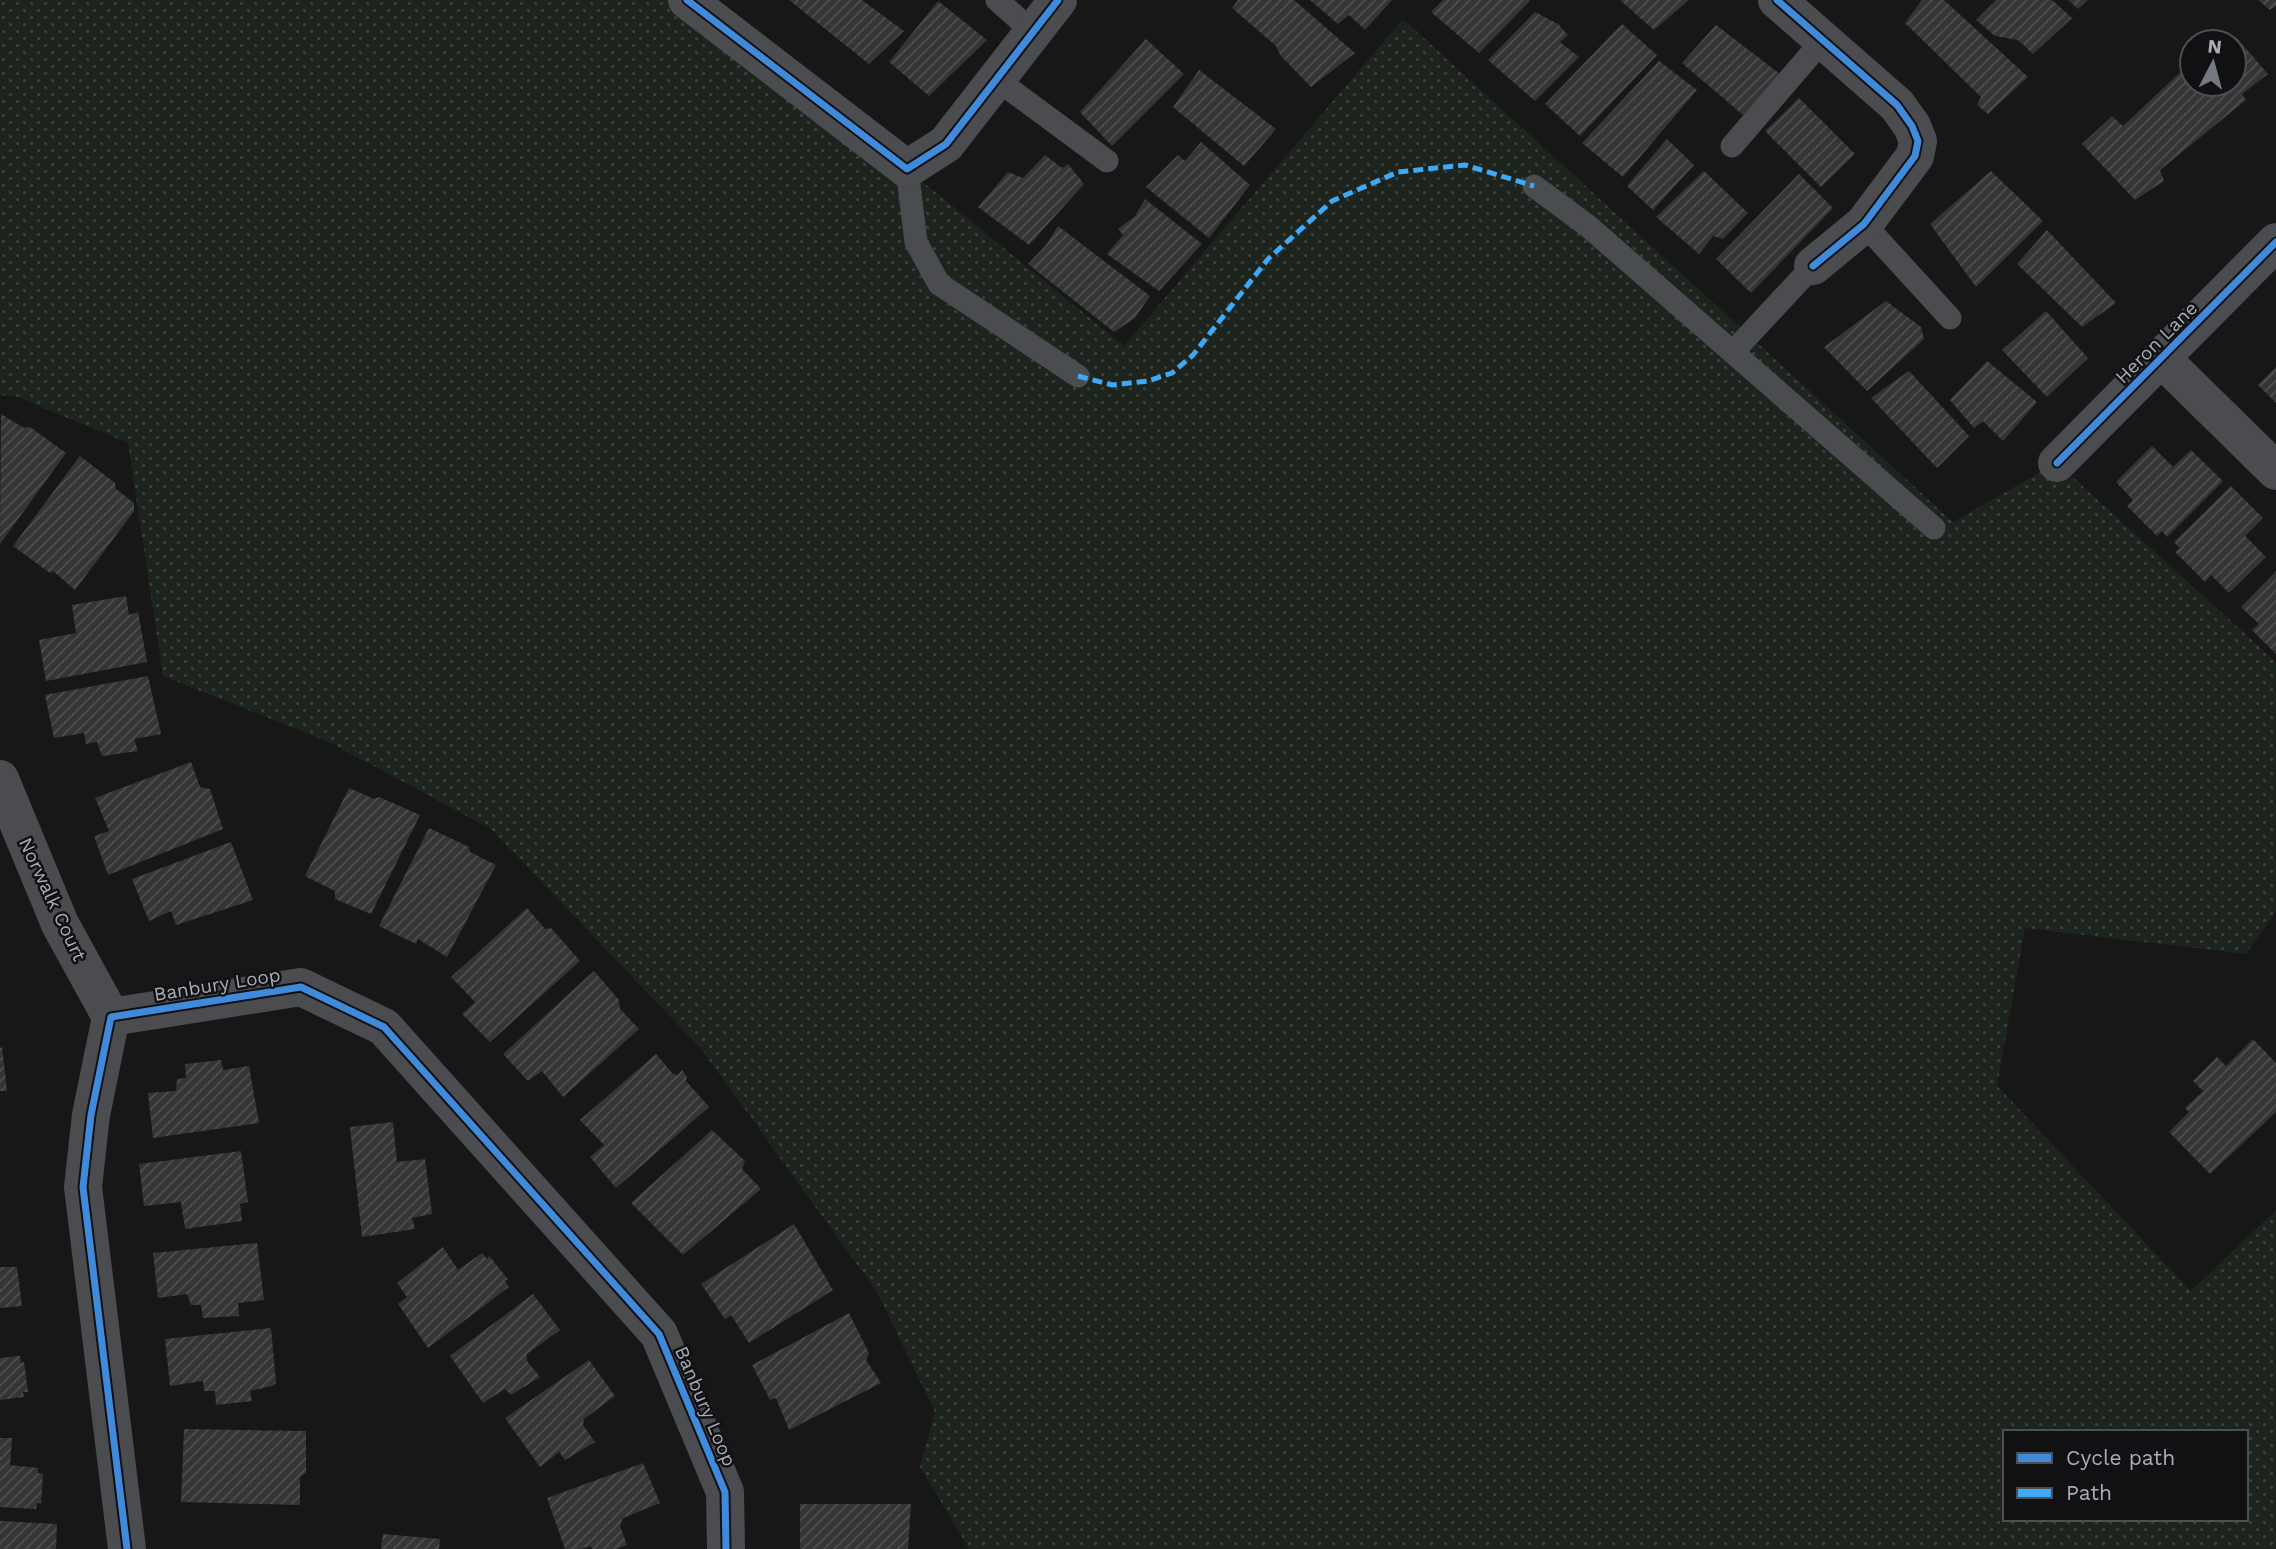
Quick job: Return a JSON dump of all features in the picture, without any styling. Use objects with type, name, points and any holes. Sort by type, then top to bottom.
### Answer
[{"type":"street","points":[[687,0],[907,169],[946,144],[1058,0]]},
{"type":"street","points":[[1777,0],[1897,105],[1919,141],[1915,156],[1864,224],[1813,266]]},
{"type":"street","name":"Heron Lane","points":[[2057,463],[2276,242]]},
{"type":"street","points":[[2162,359],[2276,471]]},
{"type":"street","name":"Norwalk Court","points":[[0,779],[60,924],[111,1017]]},
{"type":"street","name":"Banbury Loop","points":[[111,1017],[301,986],[384,1027],[659,1334],[725,1492],[726,1549]]},
{"type":"street","points":[[111,1017],[90,1115],[83,1187],[127,1549]]},
{"type":"lane","points":[[997,0],[1033,32]]},
{"type":"lane","points":[[1732,146],[1823,40]]},
{"type":"lane","points":[[996,79],[1107,161]]},
{"type":"lane","points":[[907,169],[916,242],[939,284],[1078,376]]},
{"type":"lane","points":[[1534,186],[1588,226],[1934,528]]},
{"type":"lane","points":[[1864,224],[1950,318]]},
{"type":"lane","points":[[1733,352],[1813,266]]},
{"type":"shaded area","points":[[0,0],[687,0],[907,169],[1124,346],[1403,19],[1953,522],[2057,463],[2276,662],[2276,912],[2246,954],[2025,928],[1997,1086],[2191,1291],[2276,1210],[2276,1549],[969,1549],[920,1467],[935,1412],[877,1292],[702,1050],[491,829],[331,743],[163,676],[128,443],[18,397],[0,395]]},
{"type":"building","points":[[789,0],[862,0],[904,31],[869,64]]},
{"type":"building","points":[[1238,0],[1294,0],[1355,53],[1311,87],[1280,55],[1276,46],[1232,8]]},
{"type":"building","points":[[1310,0],[1392,0],[1365,30],[1349,15],[1338,24]]},
{"type":"building","points":[[1443,0],[1530,1],[1479,53],[1431,12]]},
{"type":"building","points":[[1620,0],[1689,0],[1654,30]]},
{"type":"building","points":[[1922,0],[1944,0],[2028,77],[1988,114],[1977,105],[1981,97],[1905,23]]},
{"type":"building","points":[[1996,0],[2052,0],[2072,18],[2033,54],[2018,40],[1995,36],[1976,20]]},
{"type":"building","points":[[2068,0],[2088,0],[2078,9]]},
{"type":"building","points":[[2258,0],[2276,0],[2276,6],[2270,10]]},
{"type":"building","points":[[938,1],[987,40],[929,96],[889,62]]},
{"type":"building","points":[[1535,12],[1558,24],[1568,35],[1560,42],[1579,57],[1535,101],[1488,60]]},
{"type":"building","points":[[1622,24],[1657,55],[1580,136],[1545,104]]},
{"type":"building","points":[[1716,25],[1780,74],[1743,115],[1682,63]]},
{"type":"building","points":[[1146,39],[1184,74],[1112,146],[1080,112]]},
{"type":"building","points":[[2248,51],[2268,74],[2248,89]]},
{"type":"building","points":[[1659,61],[1697,90],[1623,177],[1582,143]]},
{"type":"building","points":[[1199,70],[1276,129],[1244,166],[1173,107]]},
{"type":"building","points":[[2178,74],[2178,98],[2246,100],[2160,170],[2164,181],[2135,200],[2082,144],[2112,116],[2123,126]]},
{"type":"building","points":[[1799,98],[1855,154],[1821,187],[1765,131]]},
{"type":"building","points":[[1667,139],[1694,165],[1653,210],[1627,186]]},
{"type":"building","points":[[1201,142],[1250,185],[1209,238],[1146,187],[1178,155],[1185,161]]},
{"type":"building","points":[[1045,155],[1062,168],[1068,164],[1084,184],[1029,245],[978,207],[1008,172],[1023,178]]},
{"type":"building","points":[[1704,171],[1748,213],[1723,239],[1713,236],[1699,254],[1656,217]]},
{"type":"building","points":[[1991,171],[2043,221],[1976,287],[1930,224]]},
{"type":"building","points":[[1799,174],[1833,208],[1751,293],[1716,259]]},
{"type":"building","points":[[1145,199],[1202,244],[1159,291],[1107,254],[1123,235],[1118,229],[1135,216]]},
{"type":"building","points":[[1058,226],[1150,296],[1135,318],[1114,332],[1028,264],[1046,245]]},
{"type":"building","points":[[2047,230],[2116,303],[2082,327],[2017,264]]},
{"type":"building","points":[[1886,301],[1921,327],[1924,339],[1867,391],[1824,347]]},
{"type":"building","points":[[2046,311],[2088,358],[2047,397],[2002,350]]},
{"type":"building","points":[[1987,361],[2037,402],[2003,441],[1983,421],[1974,428],[1950,400]]},
{"type":"building","points":[[2276,367],[2276,403],[2258,385]]},
{"type":"building","points":[[1909,371],[1969,436],[1937,468],[1871,398]]},
{"type":"building","points":[[1,414],[24,428],[30,427],[66,453],[0,544]]},
{"type":"building","points":[[2152,446],[2173,467],[2191,450],[2223,481],[2167,537],[2162,531],[2157,536],[2127,506],[2133,500],[2116,482]]},
{"type":"building","points":[[80,456],[115,483],[116,489],[134,503],[134,511],[75,590],[53,571],[50,573],[13,546]]},
{"type":"building","points":[[2231,486],[2263,518],[2245,536],[2266,557],[2229,593],[2211,575],[2205,582],[2175,552],[2180,548],[2174,542]]},
{"type":"building","points":[[2276,571],[2276,654],[2252,630],[2259,624],[2241,607]]},
{"type":"building","points":[[126,596],[129,615],[138,612],[147,662],[46,681],[39,640],[76,633],[72,605]]},
{"type":"building","points":[[148,676],[161,734],[134,739],[138,751],[102,756],[97,742],[86,744],[84,733],[54,738],[45,695]]},
{"type":"building","points":[[191,762],[200,787],[210,789],[223,829],[108,875],[94,836],[109,831],[95,798]]},
{"type":"building","points":[[349,788],[374,799],[379,797],[420,815],[371,914],[335,899],[335,891],[305,876]]},
{"type":"building","points":[[429,828],[469,847],[470,852],[496,865],[447,957],[418,939],[416,944],[379,926]]},
{"type":"building","points":[[231,842],[253,900],[176,925],[171,911],[149,921],[132,879]]},
{"type":"building","points":[[527,908],[545,929],[551,928],[580,961],[490,1042],[462,1014],[475,1002],[451,977]]},
{"type":"building","points":[[594,971],[619,1000],[620,1009],[639,1029],[563,1097],[542,1071],[528,1081],[503,1054]]},
{"type":"building","points":[[2253,1039],[2276,1063],[2276,1112],[2210,1174],[2169,1132],[2189,1112],[2185,1108],[2203,1091],[2193,1081],[2217,1057],[2226,1066]]},
{"type":"building","points":[[2,1047],[7,1091],[0,1091]]},
{"type":"building","points":[[656,1054],[673,1074],[678,1075],[682,1070],[687,1077],[686,1081],[709,1107],[616,1188],[590,1157],[604,1145],[580,1120]]},
{"type":"building","points":[[221,1060],[223,1070],[249,1066],[259,1123],[153,1138],[148,1093],[176,1091],[177,1079],[186,1078],[185,1064]]},
{"type":"building","points":[[393,1122],[397,1162],[425,1159],[432,1214],[412,1218],[415,1229],[362,1237],[350,1127]]},
{"type":"building","points":[[712,1130],[745,1161],[742,1169],[761,1189],[683,1255],[631,1203]]},
{"type":"building","points":[[241,1151],[248,1202],[240,1204],[242,1221],[185,1229],[181,1202],[144,1206],[139,1164]]},
{"type":"building","points":[[794,1224],[833,1290],[749,1343],[731,1315],[725,1319],[701,1284]]},
{"type":"building","points":[[257,1243],[264,1300],[238,1303],[239,1316],[203,1318],[201,1305],[191,1305],[187,1294],[158,1298],[153,1253]]},
{"type":"building","points":[[443,1247],[458,1270],[482,1253],[487,1259],[489,1256],[508,1279],[505,1281],[509,1287],[428,1348],[398,1304],[407,1297],[397,1283]]},
{"type":"building","points":[[0,1267],[17,1267],[22,1306],[0,1308]]},
{"type":"building","points":[[533,1294],[560,1330],[527,1354],[527,1361],[540,1377],[511,1395],[505,1389],[483,1403],[450,1356]]},
{"type":"building","points":[[849,1313],[869,1353],[866,1360],[881,1383],[789,1430],[776,1398],[770,1400],[752,1365]]},
{"type":"building","points":[[271,1328],[276,1383],[250,1391],[252,1401],[216,1405],[215,1391],[204,1391],[203,1381],[170,1386],[165,1339]]},
{"type":"building","points":[[20,1356],[21,1363],[24,1362],[28,1392],[23,1392],[24,1397],[0,1400],[0,1358]]},
{"type":"building","points":[[589,1360],[615,1396],[584,1419],[583,1425],[595,1442],[565,1460],[559,1452],[540,1467],[505,1418]]},
{"type":"building","points":[[184,1429],[306,1431],[306,1473],[300,1477],[300,1505],[181,1502]]},
{"type":"building","points":[[0,1438],[12,1438],[10,1465],[38,1468],[38,1473],[43,1474],[41,1503],[37,1503],[36,1509],[0,1507]]},
{"type":"building","points":[[643,1463],[660,1503],[623,1518],[620,1526],[627,1545],[617,1549],[592,1549],[591,1546],[565,1549],[547,1498]]},
{"type":"building","points":[[800,1504],[911,1504],[908,1549],[800,1549]]},
{"type":"building","points":[[0,1521],[57,1524],[56,1549],[0,1549]]},
{"type":"building","points":[[383,1534],[440,1539],[439,1549],[381,1549]]},
{"type":"marked path","points":[[1078,376],[1112,385],[1148,381],[1172,373],[1193,355],[1268,259],[1332,201],[1398,172],[1465,165],[1534,186]]},
{"type":"cycle path","points":[[687,0],[907,169],[946,144],[1058,0]]},
{"type":"cycle path","points":[[1777,0],[1897,105],[1912,126],[1918,141],[1915,156],[1864,224],[1813,266]]},
{"type":"cycle path","points":[[2057,463],[2276,242]]},
{"type":"cycle path","points":[[127,1549],[83,1187],[91,1115],[111,1017],[301,987],[384,1027],[659,1334],[725,1492],[726,1549]]}]
